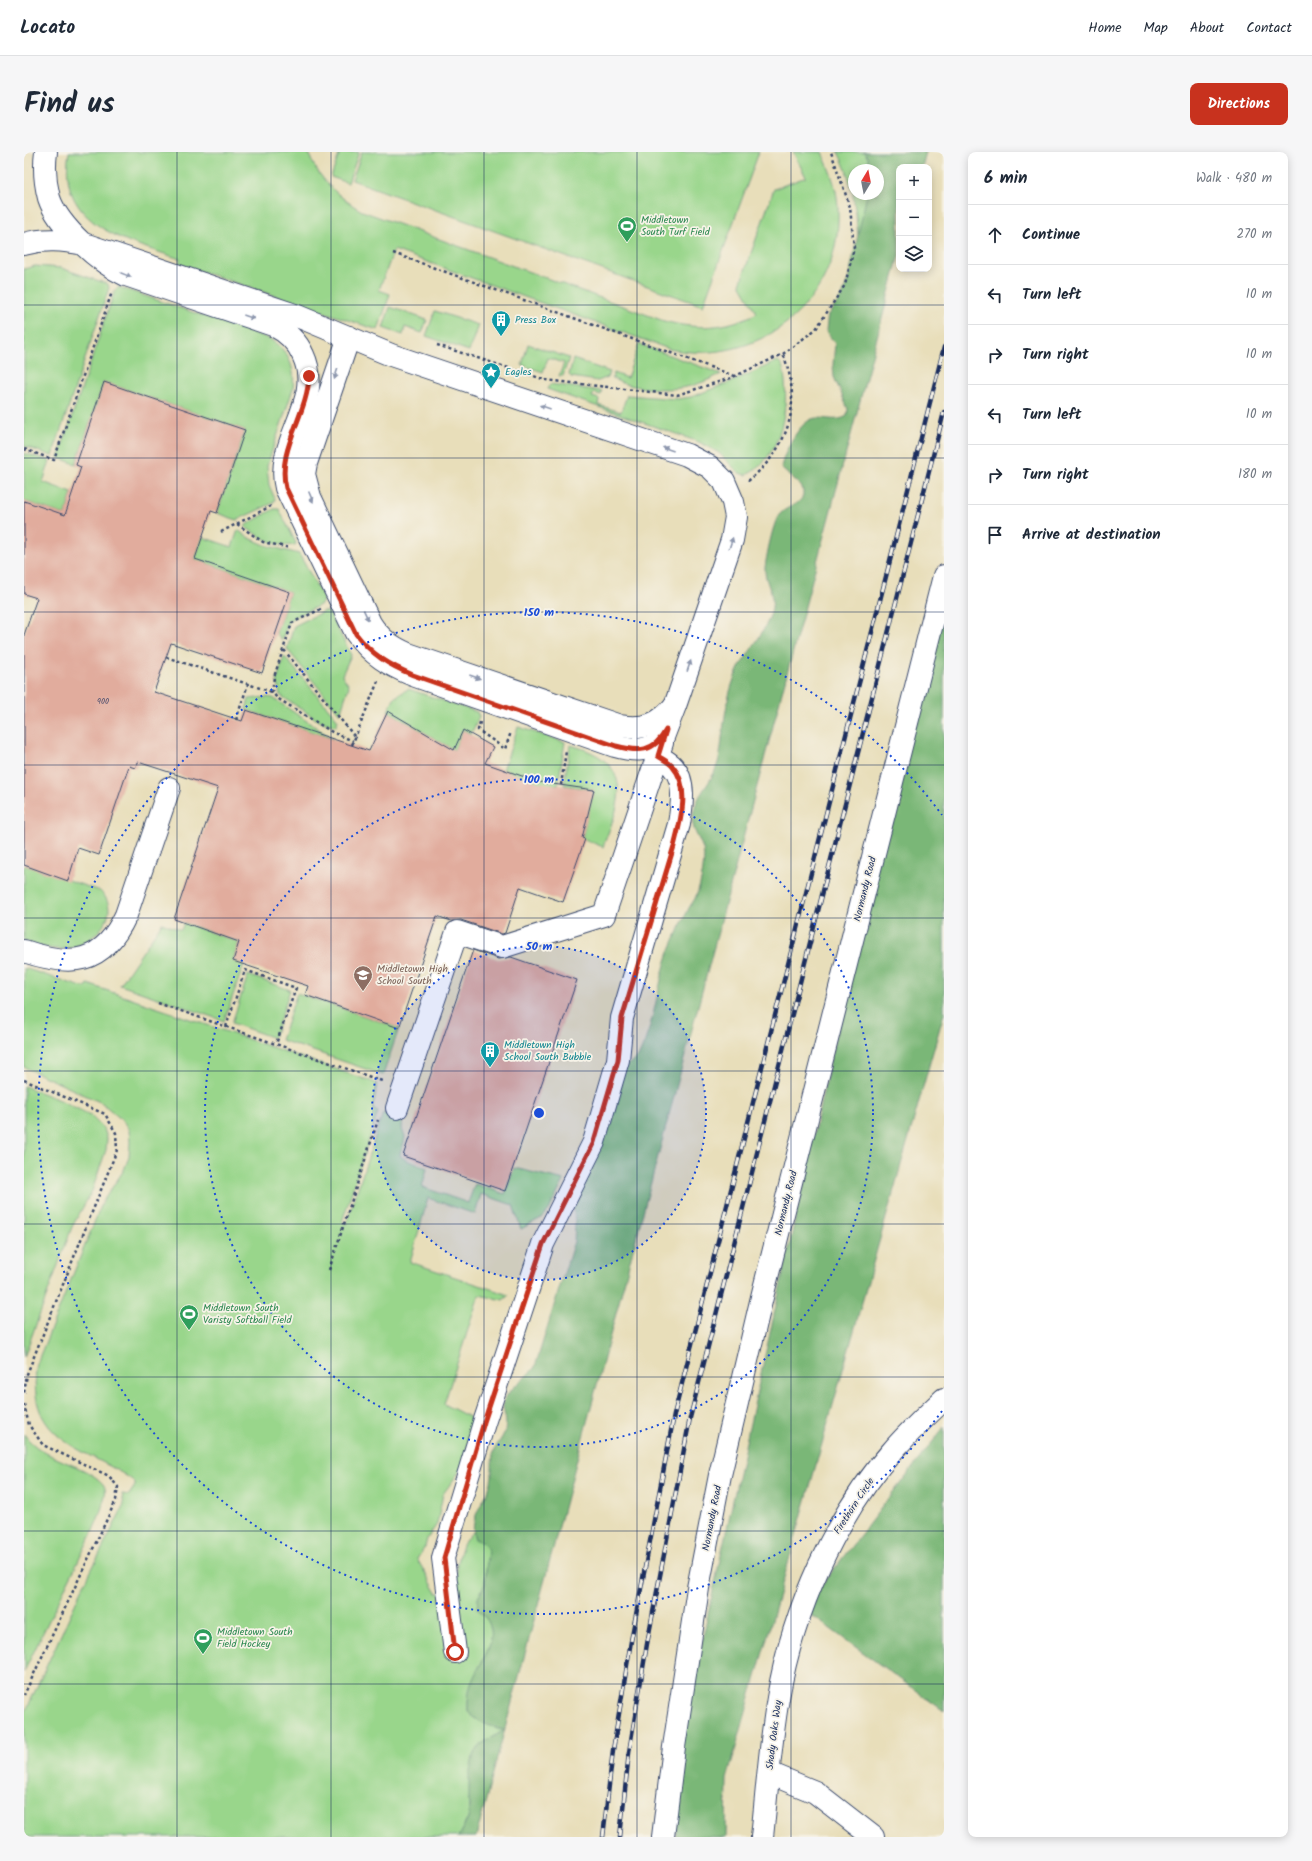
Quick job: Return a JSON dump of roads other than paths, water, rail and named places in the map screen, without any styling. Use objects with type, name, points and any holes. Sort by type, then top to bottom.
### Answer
[{"type":"street","points":[[46,152],[45,172],[49,199],[63,222],[84,244],[117,271],[273,325],[291,337],[298,344],[307,365],[309,385],[306,401],[285,460],[284,479],[286,488],[356,634],[373,653],[383,661],[413,675],[623,748],[636,750],[647,749],[658,742],[666,730]]},
{"type":"street","points":[[24,244],[49,240],[84,244],[295,315],[391,355],[687,455],[700,461],[717,473],[730,492],[736,517],[732,540],[604,915],[502,947],[457,932],[394,1103]]},
{"type":"street","points":[[349,337],[306,462],[304,474],[310,497],[370,623],[379,635],[392,646],[408,654],[620,726],[637,728],[657,723],[664,718],[676,703]]},
{"type":"street","name":"Normandy Road","points":[[663,1837],[674,1747],[698,1588],[720,1475],[764,1289],[944,576]]},
{"type":"street","points":[[455,1652],[444,1558],[484,1422],[543,1244],[594,1142],[618,1060],[622,1018],[680,824],[682,804],[680,781],[672,766],[658,756]]},
{"type":"street","points":[[24,951],[51,960],[76,961],[90,956],[103,948],[112,939],[120,928],[126,915],[169,788]]},
{"type":"street","name":"Firethorn Circle","points":[[794,1634],[808,1593],[833,1538],[863,1490],[894,1449],[944,1399]]},
{"type":"street","name":"Shady Oaks Way","points":[[762,1837],[778,1699],[794,1634]]},
{"type":"street","points":[[769,1773],[815,1792],[873,1837]]},
{"type":"railway","points":[[603,1837],[613,1750],[631,1641],[674,1415],[944,347]]},
{"type":"railway","points":[[620,1837],[629,1752],[647,1644],[690,1418],[944,412]]},
{"type":"place","name":"Middletown South Turf Field","points":[[627,243]]},
{"type":"place","name":"Press Box","points":[[501,337]]},
{"type":"place","name":"Eagles","points":[[491,389]]},
{"type":"place","name":"Middletown High School South","points":[[363,992]]},
{"type":"place","name":"Middletown High School South Bubble","points":[[490,1068]]},
{"type":"place","name":"Middletown South Varisty Softball Field","points":[[189,1331]]},
{"type":"place","name":"Middletown South Field Hockey","points":[[203,1655]]}]
